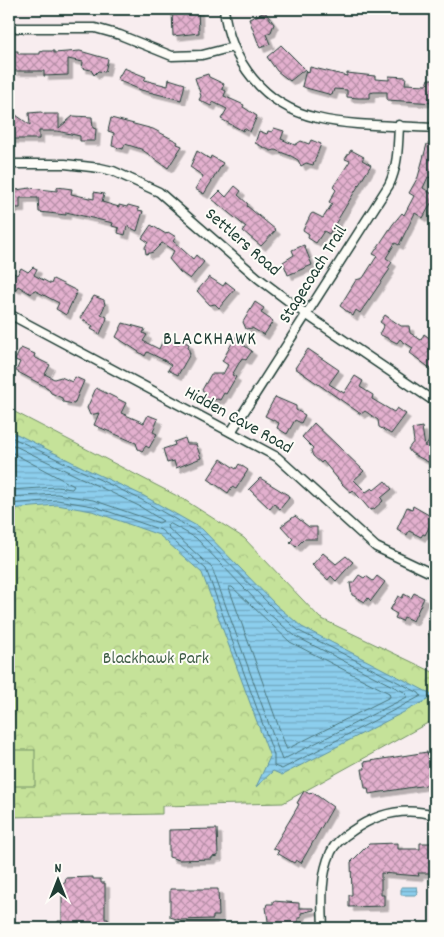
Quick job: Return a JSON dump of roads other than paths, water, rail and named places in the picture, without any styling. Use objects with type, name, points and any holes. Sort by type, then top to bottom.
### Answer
[{"type":"street","points":[[224,9],[232,47],[244,67],[263,91],[297,112],[334,121],[435,128]]},
{"type":"street","points":[[9,28],[95,28],[179,57],[202,56],[232,47]]},
{"type":"street","name":"Stagecoach Trail","points":[[231,432],[307,315],[394,175],[398,155],[399,126]]},
{"type":"street","name":"Settlers Road","points":[[9,164],[85,166],[113,171],[148,186],[166,197],[258,278],[307,315],[435,402]]},
{"type":"street","name":"Hidden Cave Road","points":[[9,314],[284,461],[358,533],[376,547],[435,575]]},
{"type":"street","points":[[323,928],[324,875],[331,851],[342,838],[367,820],[389,812],[425,812],[435,815]]},
{"type":"water","points":[[9,430],[144,496],[202,529],[276,605],[302,627],[435,696],[282,775],[273,771],[256,787],[270,757],[202,573],[159,535],[92,511],[57,505],[9,509]]},
{"type":"water","points":[[401,887],[417,887],[417,895],[401,895]]},
{"type":"district","name":"BLACKHAWK","points":[[210,340]]},
{"type":"park label","name":"Blackhawk Park","points":[[156,659]]}]
